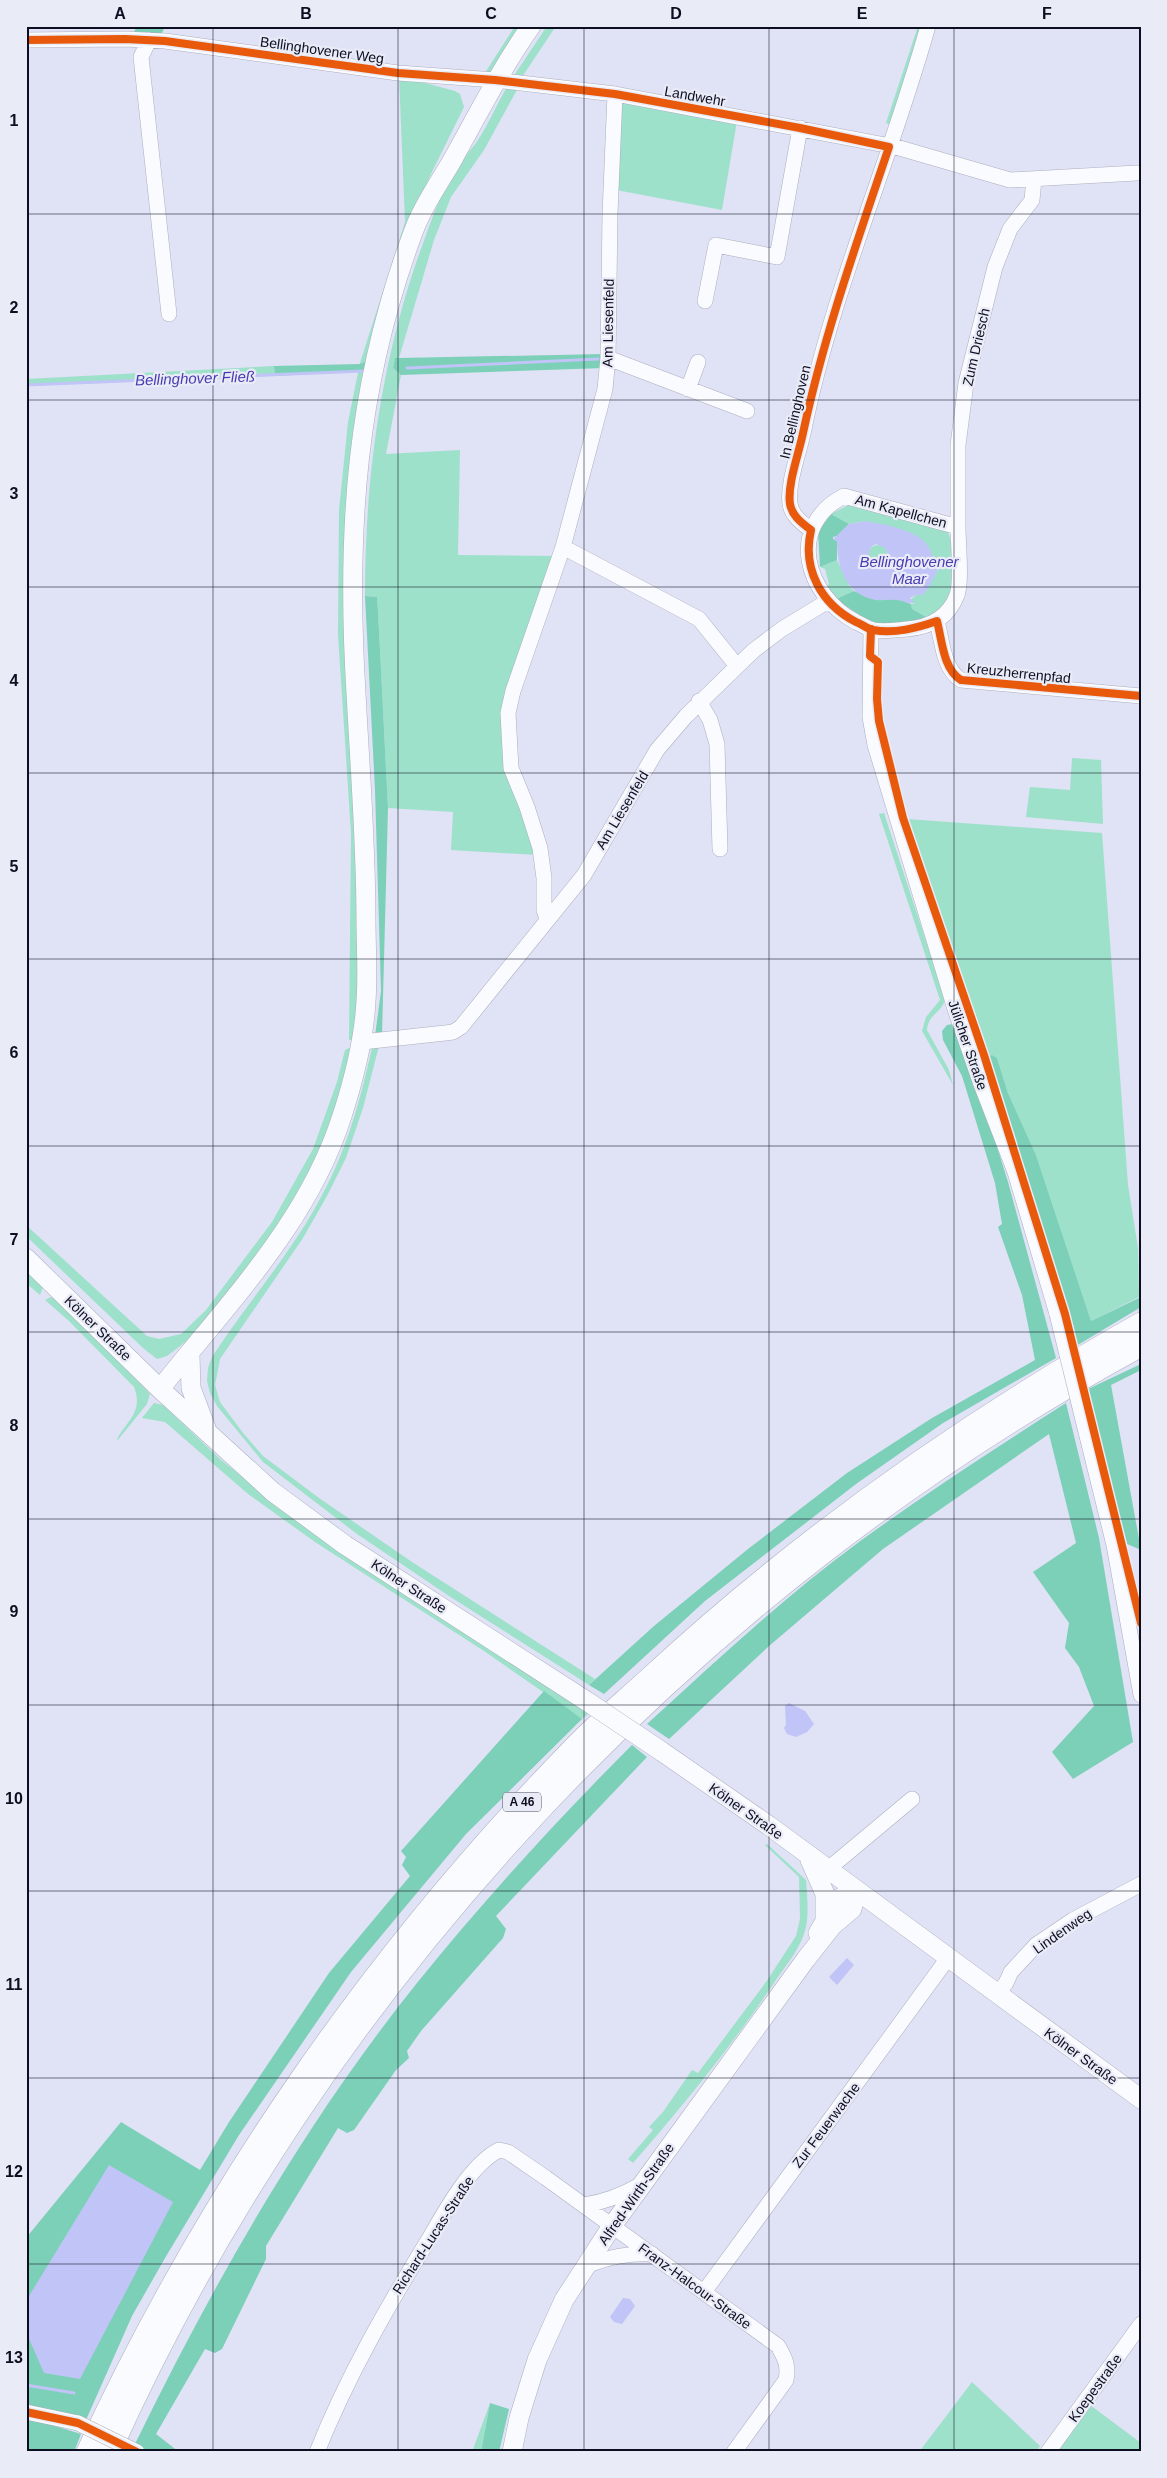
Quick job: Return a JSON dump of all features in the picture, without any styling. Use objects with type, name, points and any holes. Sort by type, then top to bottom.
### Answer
[{"type":"highway","name":"A 46","points":[[87,2452],[170,2287],[256,2144],[308,2067],[369,1983],[432,1904],[569,1752],[709,1622],[859,1503],[973,1423],[1141,1324]]},
{"type":"highway","name":"A 46","points":[[110,2452],[186,2295],[273,2150],[328,2070],[389,1988],[520,1831],[591,1756],[652,1699],[799,1571],[871,1517],[982,1440],[1141,1346]]},
{"type":"main road","points":[[160,1389],[190,1355],[270,1253],[312,1189],[342,1119],[362,1042],[367,998],[366,867],[351,575],[358,458],[365,407],[393,295],[415,226],[495,80],[531,26]]},
{"type":"main road","name":"Kölner Straße","points":[[26,1258],[160,1389],[273,1492],[345,1545],[588,1702],[762,1820],[827,1870],[1141,2099]]},
{"type":"main road","points":[[190,1355],[191,1388],[207,1432]]},
{"type":"main road","points":[[807,1854],[825,1894],[825,1918]]},
{"type":"main road","name":"Alfred-Wirth-Straße","points":[[806,1959],[825,1918],[838,1899],[856,1891]]},
{"type":"main road","name":"Alfred-Wirth-Straße","points":[[512,2452],[519,2418],[550,2329],[564,2300],[612,2226],[806,1959],[832,1926],[852,1909],[856,1891]]},
{"type":"street","name":"In Bellinghoven","points":[[811,530],[798,520],[790,505],[791,487],[812,391],[838,297],[928,26]]},
{"type":"street","name":"Bellinghovener Weg","points":[[26,40],[149,40],[398,72],[495,80]]},
{"type":"street","points":[[149,40],[141,57],[169,314]]},
{"type":"street","name":"Landwehr","points":[[495,80],[615,94],[800,128],[896,147],[1010,180],[1138,172]]},
{"type":"street","name":"Am Liesenfeld","points":[[547,919],[544,910],[544,878],[540,848],[527,807],[511,768],[508,713],[513,691],[563,547],[605,389],[608,358],[610,214],[615,94]]},
{"type":"street","points":[[706,301],[716,246],[777,257],[800,128]]},
{"type":"street","name":"Zum Driesch","points":[[958,526],[958,444],[966,383],[995,268],[1010,229],[1032,200],[1034,179]]},
{"type":"street","points":[[608,358],[746,411]]},
{"type":"street","points":[[688,389],[698,362]]},
{"type":"street","name":"Am Kapellchen","points":[[811,530],[818,514],[834,501],[844,496],[958,526],[958,593],[949,612],[937,621]]},
{"type":"street","points":[[811,530],[808,543],[810,564],[816,584],[828,601],[846,616],[871,629],[915,628],[937,621]]},
{"type":"street","points":[[563,547],[698,620],[736,666]]},
{"type":"street","name":"Am Liesenfeld","points":[[362,1042],[453,1032],[461,1027],[584,874],[658,750],[699,701],[736,666],[782,629],[828,601]]},
{"type":"street","name":"Kreuzherrenpfad","points":[[937,621],[949,668],[953,675],[961,680],[1141,696]]},
{"type":"street","name":"Jülicher Straße","points":[[871,629],[870,718],[875,746],[956,1009],[981,1084],[1015,1172],[1057,1314],[1114,1545],[1141,1695]]},
{"type":"street","points":[[699,701],[710,720],[717,744],[720,849]]},
{"type":"street","points":[[827,1870],[912,1799]]},
{"type":"street","name":"Lindenweg","points":[[997,1994],[1006,1984],[1011,1972],[1036,1945],[1073,1920],[1141,1884]]},
{"type":"street","name":"Zur Feuerwache","points":[[704,2292],[948,1958]]},
{"type":"street","name":"Richard-Lucas-Straße","points":[[317,2452],[360,2356],[396,2292],[448,2208],[484,2160],[499,2150],[508,2152],[612,2226]]},
{"type":"street","points":[[584,2205],[620,2197],[643,2183]]},
{"type":"street","name":"Franz-Halcour-Straße","points":[[612,2226],[778,2346],[786,2360],[788,2370],[786,2380],[734,2452]]},
{"type":"street","points":[[586,2266],[628,2254],[652,2254]]},
{"type":"street","name":"Koepestraße","points":[[1048,2452],[1141,2324]]},
{"type":"street","points":[[26,2412],[78,2423],[137,2452]]},
{"type":"green space","points":[[137,26],[165,26],[160,38],[132,36]]},
{"type":"green space","points":[[515,26],[524,26],[492,76],[483,76]]},
{"type":"green space","points":[[547,26],[556,26],[520,80],[513,77]]},
{"type":"green space","points":[[918,26],[923,26],[891,125],[886,123]]},
{"type":"green space","points":[[399,76],[455,91],[460,94],[464,107],[431,174],[403,240],[367,375],[354,754],[359,1023],[355,1039],[349,1040],[351,833],[338,635],[339,510],[348,422],[360,363],[405,222]]},
{"type":"green space","points":[[507,87],[518,88],[484,150],[451,197],[434,240],[399,358],[395,358],[393,368],[401,375],[386,454],[460,450],[458,555],[558,556],[506,709],[537,855],[451,850],[453,812],[388,808],[377,597],[365,596],[368,510],[377,424],[394,340],[405,298],[418,257],[446,186],[457,167],[478,140]]},
{"type":"green space","points":[[623,101],[737,121],[722,210],[616,190],[617,108]]},
{"type":"green space","points":[[605,354],[604,368],[401,375],[393,368],[395,358]]},
{"type":"green space","points":[[367,361],[365,371],[275,376],[274,366],[360,364]]},
{"type":"green space","points":[[274,366],[275,376],[26,386],[26,379]]},
{"type":"green space","points":[[850,504],[948,532],[952,555],[950,593],[948,599],[939,610],[928,618],[912,609],[911,604],[914,604],[910,600],[929,585],[940,567],[933,563],[934,557],[866,521],[849,524],[831,514]]},
{"type":"green space","points":[[831,514],[849,524],[837,536],[833,537],[837,541],[837,560],[820,567],[818,532]]},
{"type":"green space","points":[[878,545],[885,548],[888,555],[885,562],[878,565],[871,562],[868,555],[871,548]]},
{"type":"green space","points":[[837,560],[854,591],[836,599],[827,586],[829,584],[825,569],[820,567]]},
{"type":"green space","points":[[854,591],[876,600],[898,599],[911,604],[912,609],[928,618],[911,623],[874,625],[836,599]]},
{"type":"green space","points":[[365,596],[377,597],[388,808],[382,1035],[375,1036],[381,991],[375,790]]},
{"type":"green space","points":[[1072,758],[1101,760],[1103,824],[1026,817],[1030,787],[1070,790]]},
{"type":"green space","points":[[884,813],[945,999],[944,1003],[930,1020],[927,1030],[949,1070],[953,1085],[922,1031],[926,1017],[940,1000],[879,814]]},
{"type":"green space","points":[[907,819],[1102,833],[1128,1185],[1138,1248],[1139,1297],[1091,1321],[1036,1155],[1008,1093],[997,1058],[992,1055],[988,1057]]},
{"type":"green space","points":[[953,1024],[965,1045],[1008,1182],[1056,1358],[943,1423],[856,1484],[705,1601],[604,1694],[589,1685],[654,1626],[748,1549],[847,1473],[932,1418],[1035,1360],[1022,1295],[998,1227],[1002,1224],[995,1183],[962,1076],[943,1040],[942,1031],[947,1025]]},
{"type":"green space","points":[[380,1042],[363,1108],[346,1158],[327,1196],[303,1238],[220,1359],[215,1385],[220,1402],[263,1456],[319,1498],[412,1562],[595,1679],[589,1685],[449,1596],[357,1534],[263,1462],[217,1406],[210,1393],[207,1381],[208,1368],[212,1357],[283,1258],[309,1218],[330,1179],[353,1122],[373,1043]]},
{"type":"green space","points":[[349,1048],[352,1050],[334,1124],[284,1221],[197,1333],[167,1356],[157,1359],[143,1348],[26,1236],[26,1225],[147,1336],[159,1339],[181,1334],[206,1310],[272,1222],[313,1149],[337,1082],[345,1050]]},
{"type":"green space","points":[[992,1055],[997,1058],[1008,1093],[1036,1155],[1091,1321],[1141,1297],[1141,1307],[1076,1346],[1040,1220],[988,1057]]},
{"type":"green space","points":[[26,1268],[43,1287],[40,1295],[26,1283]]},
{"type":"green space","points":[[51,1297],[59,1299],[150,1394],[147,1404],[117,1441],[136,1408],[137,1402],[134,1387],[69,1321],[45,1300]]},
{"type":"green space","points":[[1141,1364],[1141,1370],[1111,1385],[1141,1550],[1127,1544],[1086,1390]]},
{"type":"green space","points":[[154,1403],[163,1405],[220,1459],[281,1508],[589,1713],[582,1719],[484,1651],[315,1542],[248,1494],[165,1422],[142,1418]]},
{"type":"green space","points":[[1066,1403],[1099,1538],[1133,1742],[1073,1779],[1052,1752],[1094,1706],[1079,1667],[1065,1648],[1069,1623],[1033,1572],[1076,1543],[1049,1434],[883,1549],[769,1646],[669,1739],[647,1724],[751,1630],[831,1563],[935,1488]]},
{"type":"green space","points":[[544,1691],[582,1719],[466,1834],[351,1972],[239,2135],[165,2258],[132,2316],[86,2420],[26,2406],[26,2238],[121,2122],[200,2170],[229,2122],[329,1973],[410,1876],[402,1865],[406,1857],[401,1851]]},
{"type":"green space","points":[[632,1745],[647,1757],[496,1916],[506,1929],[503,1938],[421,2031],[407,2051],[409,2058],[396,2070],[354,2130],[347,2133],[338,2128],[266,2246],[266,2259],[222,2349],[215,2353],[205,2349],[156,2434],[179,2452],[143,2452],[134,2446],[196,2325],[262,2207],[298,2149],[375,2037],[417,1983],[494,1891]]},
{"type":"green space","points":[[767,1844],[806,1880],[808,1914],[801,1941],[756,2009],[722,2054],[633,2163],[628,2159],[653,2130],[649,2127],[663,2112],[692,2070],[698,2073],[766,1982],[796,1936],[800,1919],[799,1877],[765,1845]]},
{"type":"green space","points":[[972,2382],[1040,2446],[1036,2452],[919,2452]]},
{"type":"green space","points":[[490,2403],[481,2452],[472,2452]]},
{"type":"green space","points":[[490,2403],[509,2409],[499,2452],[481,2452]]},
{"type":"green space","points":[[1090,2405],[1141,2443],[1141,2452],[1056,2452]]},
{"type":"green space","points":[[26,2417],[81,2434],[74,2452],[26,2452]]},
{"type":"water","name":"Bellinghovener Maar","points":[[866,521],[898,528],[919,537],[931,552],[933,563],[940,567],[922,596],[918,594],[910,598],[914,603],[876,600],[866,597],[850,586],[841,570],[837,541],[833,539],[849,524]],"holes":[[[876,544],[885,548],[888,554],[883,564],[870,561],[869,553],[871,547]]]},
{"type":"water","points":[[789,1703],[805,1711],[814,1724],[807,1732],[796,1737],[787,1734],[784,1728],[786,1725],[785,1706]]},
{"type":"water","points":[[847,1958],[854,1965],[837,1985],[829,1977]]},
{"type":"water","points":[[109,2165],[173,2202],[80,2379],[44,2373],[26,2332],[26,2301]]},
{"type":"water","points":[[623,2298],[630,2299],[635,2306],[622,2324],[614,2322],[610,2317]]},
{"type":"waterway","name":"Bellinghover Fließ","points":[[407,368],[598,359]]},
{"type":"waterway","name":"Bellinghover Fließ","points":[[26,385],[364,371]]},
{"type":"waterway","points":[[26,2385],[74,2393]]},
{"type":"cycle path","points":[[26,40],[125,39],[165,41],[398,73],[495,80],[615,94],[800,128],[889,147],[831,324],[811,396],[790,488],[790,504],[793,512],[811,530],[809,558],[817,584],[833,606],[856,622],[871,629],[898,631],[937,621],[947,662],[950,669],[961,680],[1141,696]]},
{"type":"cycle path","points":[[871,629],[870,656],[878,662],[877,699],[879,721],[903,818],[984,1055],[1065,1314],[1141,1623]]},
{"type":"cycle path","points":[[26,2412],[78,2423],[137,2452]]}]
